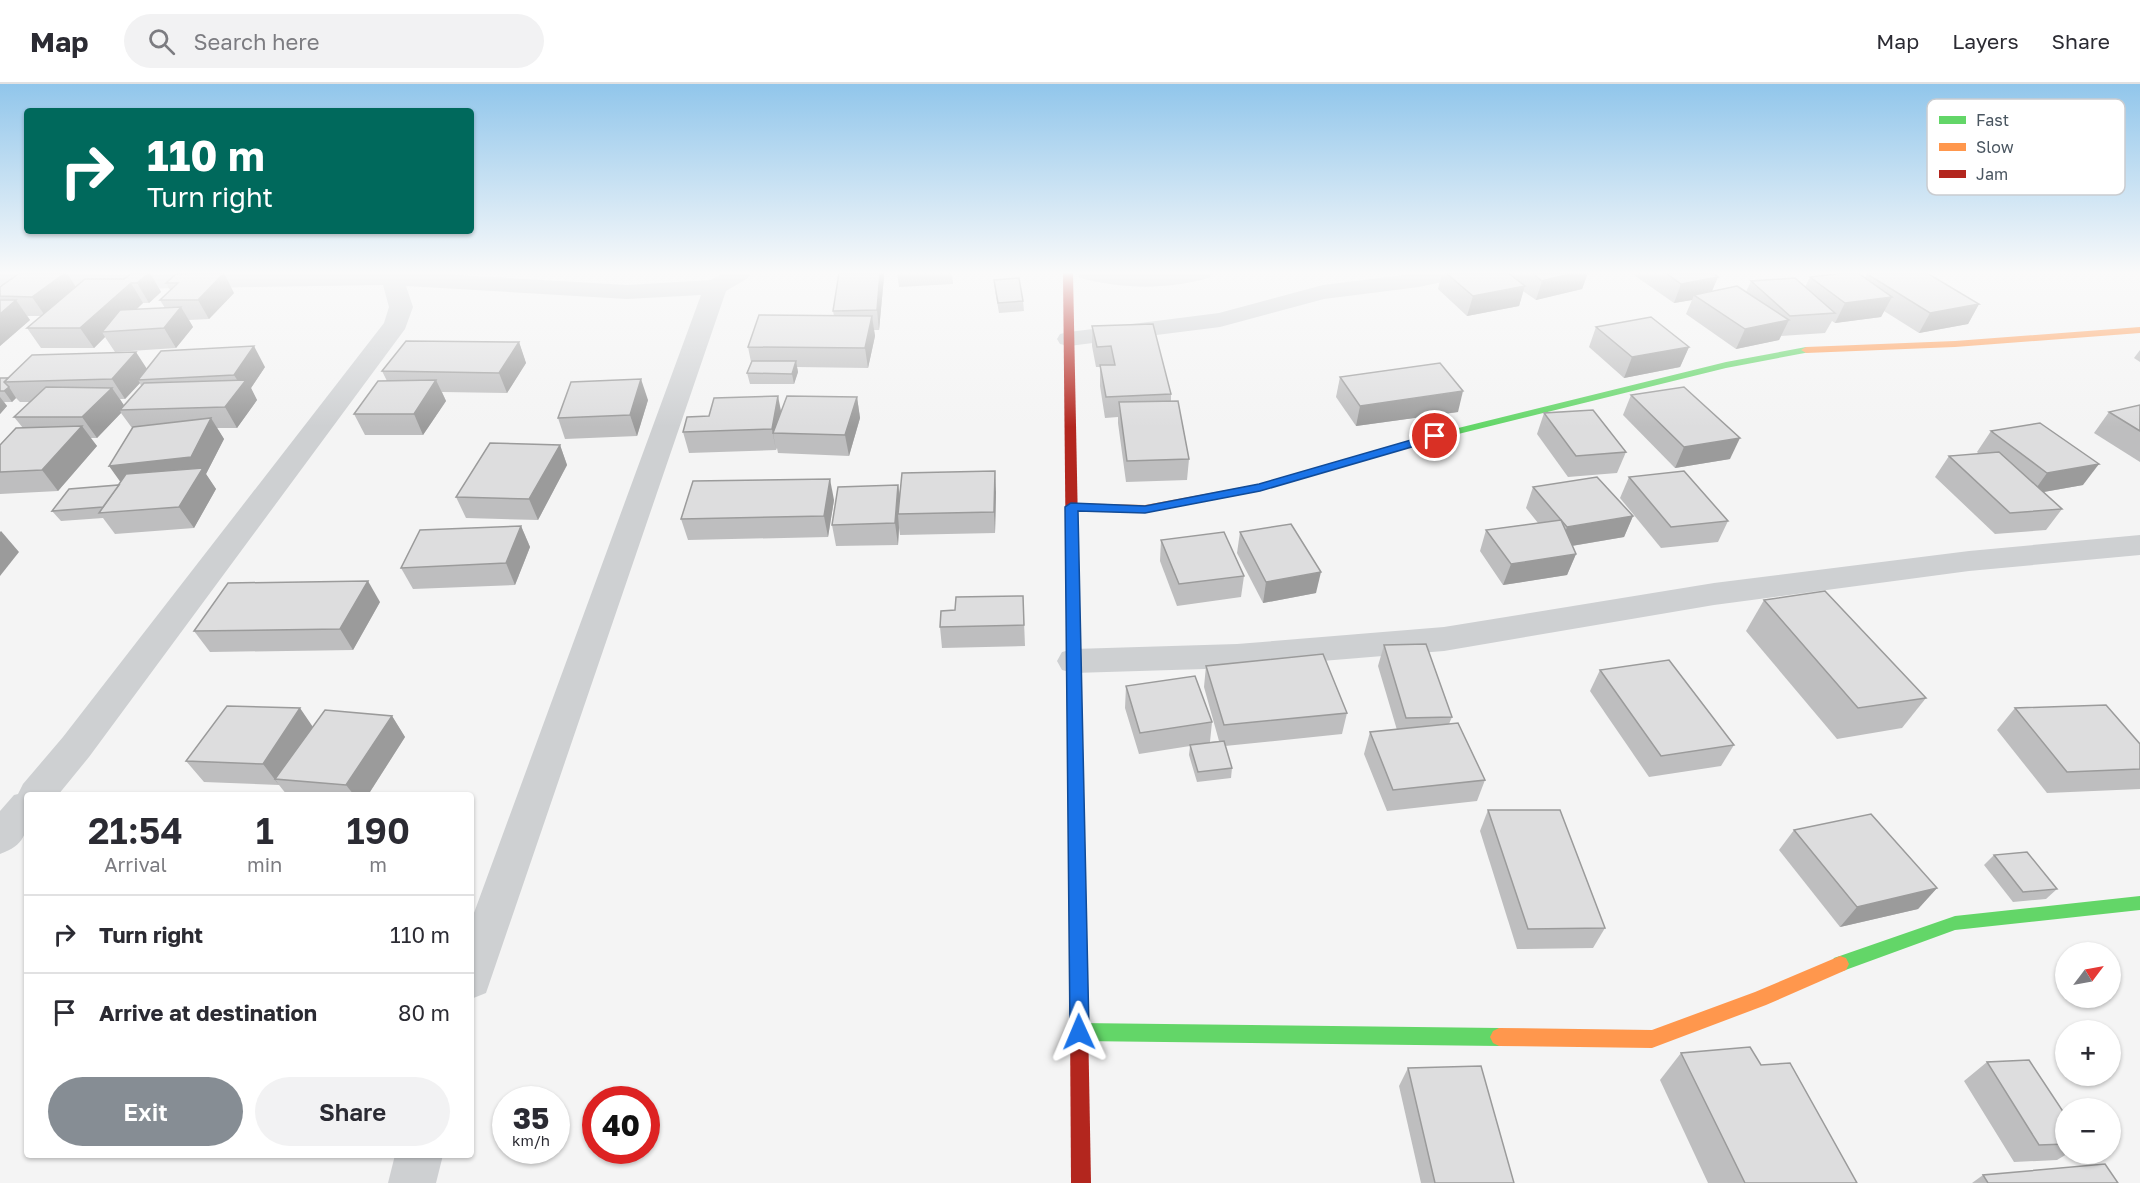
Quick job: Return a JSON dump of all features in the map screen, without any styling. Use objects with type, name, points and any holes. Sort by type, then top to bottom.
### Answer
[{"type":"street","points":[[38,792],[76,747],[396,324]]},
{"type":"street","points":[[474,970],[712,324]]},
{"type":"street","points":[[1069,324],[1081,1183]]},
{"type":"street","points":[[1069,339],[1186,324]]},
{"type":"street","points":[[1071,507],[1145,510],[1260,488],[1413,442],[1726,365],[1809,350],[1955,344],[2140,330]]},
{"type":"street","points":[[1074,661],[1237,656],[1444,639],[1714,594],[1969,561],[2140,545]]},
{"type":"street","points":[[0,838],[24,810]]},
{"type":"street","points":[[1079,1032],[1652,1039],[1760,999],[1850,960],[1955,922],[2140,903]]},
{"type":"street","points":[[412,1183],[418,1158]]},
{"type":"building","points":[[31,324],[84,324],[80,328],[27,328]]},
{"type":"building","points":[[108,324],[167,324],[164,328],[102,332]]},
{"type":"building","points":[[756,324],[870,324],[865,348],[748,347]]},
{"type":"building","points":[[1153,324],[1171,394],[1106,397],[1100,365],[1115,365],[1111,346],[1097,347],[1092,326]]},
{"type":"building","points":[[1611,324],[1660,324],[1689,347],[1632,357],[1596,327]]},
{"type":"building","points":[[1738,324],[1768,324],[1745,329]]},
{"type":"building","points":[[406,341],[519,342],[499,373],[382,371]]},
{"type":"building","points":[[254,346],[234,375],[138,380],[161,351]]},
{"type":"building","points":[[136,352],[112,379],[4,382],[32,355]]},
{"type":"building","points":[[752,361],[796,361],[792,374],[747,373]]},
{"type":"building","points":[[1440,363],[1463,391],[1360,406],[1340,377]]},
{"type":"building","points":[[0,378],[8,378],[4,382],[9,387],[4,391],[0,391]]},
{"type":"building","points":[[641,379],[630,415],[558,418],[571,382]]},
{"type":"building","points":[[246,380],[225,407],[120,410],[144,383]]},
{"type":"building","points":[[436,380],[414,414],[354,414],[378,381]]},
{"type":"building","points":[[46,387],[112,388],[82,417],[14,417]]},
{"type":"building","points":[[1684,387],[1740,438],[1684,447],[1631,395]]},
{"type":"building","points":[[778,396],[772,429],[683,432],[687,417],[709,416],[714,398]]},
{"type":"building","points":[[787,396],[857,397],[845,435],[773,433]]},
{"type":"building","points":[[1178,401],[1189,459],[1127,461],[1119,402]]},
{"type":"building","points":[[2140,405],[2140,431],[2109,412]]},
{"type":"building","points":[[1593,410],[1626,452],[1576,456],[1544,413]]},
{"type":"building","points":[[211,418],[191,457],[109,466],[133,427]]},
{"type":"building","points":[[2040,423],[2099,464],[2047,473],[1991,431]]},
{"type":"building","points":[[82,426],[42,470],[0,472],[0,445],[16,428]]},
{"type":"building","points":[[490,443],[560,445],[529,499],[456,497]]},
{"type":"building","points":[[1999,452],[2062,509],[2010,513],[1949,456]]},
{"type":"building","points":[[203,468],[179,507],[99,513],[126,474]]},
{"type":"building","points":[[995,471],[994,512],[898,514],[902,473]]},
{"type":"building","points":[[1684,471],[1728,521],[1671,527],[1629,477]]},
{"type":"building","points":[[1597,477],[1633,516],[1567,527],[1533,487]]},
{"type":"building","points":[[830,479],[824,516],[681,519],[693,481]]},
{"type":"building","points":[[119,485],[103,507],[52,511],[69,489]]},
{"type":"building","points":[[898,485],[895,523],[832,525],[838,487]]},
{"type":"building","points":[[1561,520],[1576,554],[1511,564],[1486,530]]},
{"type":"building","points":[[1291,524],[1321,572],[1266,582],[1240,532]]},
{"type":"building","points":[[521,526],[506,563],[401,568],[420,530]]},
{"type":"building","points":[[1224,532],[1244,576],[1179,584],[1161,540]]},
{"type":"building","points":[[368,581],[340,629],[194,631],[228,583]]},
{"type":"building","points":[[1825,591],[1926,698],[1858,708],[1764,600]]},
{"type":"building","points":[[1023,596],[1024,625],[940,627],[941,611],[955,610],[956,597]]},
{"type":"building","points":[[1426,644],[1452,717],[1406,718],[1384,645]]},
{"type":"building","points":[[1323,654],[1347,713],[1224,725],[1206,666]]},
{"type":"building","points":[[1669,660],[1734,745],[1661,756],[1600,670]]},
{"type":"building","points":[[1195,676],[1212,722],[1140,733],[1126,686]]},
{"type":"building","points":[[2106,705],[2140,744],[2140,769],[2067,772],[2015,708]]},
{"type":"building","points":[[227,706],[300,708],[263,764],[186,761]]},
{"type":"building","points":[[325,710],[392,716],[346,785],[275,779]]},
{"type":"building","points":[[1458,723],[1485,780],[1393,790],[1370,732]]},
{"type":"building","points":[[1224,741],[1232,768],[1198,772],[1190,745]]},
{"type":"building","points":[[1488,810],[1560,810],[1605,928],[1528,929]]},
{"type":"building","points":[[1871,814],[1937,888],[1857,907],[1794,830]]},
{"type":"building","points":[[2027,852],[2057,889],[2023,892],[1994,855]]},
{"type":"building","points":[[1750,1047],[1761,1065],[1790,1063],[1857,1183],[1745,1183],[1681,1053]]},
{"type":"building","points":[[2029,1060],[2055,1099],[2055,1144],[2039,1145],[1987,1062]]},
{"type":"building","points":[[1481,1066],[1514,1183],[1435,1183],[1408,1068]]},
{"type":"building","points":[[2105,1164],[2118,1183],[1988,1183],[1983,1175]]},
{"type":"traffic: fast","points":[[1434,437],[1726,365],[1806,350]]},
{"type":"traffic: fast","points":[[1840,964],[1955,923],[2140,903]]},
{"type":"traffic: fast","points":[[1079,1032],[1499,1037]]},
{"type":"traffic: slow","points":[[1806,350],[1955,344],[2140,330]]},
{"type":"traffic: slow","points":[[1071,507],[1145,509],[1260,487],[1434,437]]},
{"type":"traffic: slow","points":[[1074,677],[1079,1020]]},
{"type":"traffic: slow","points":[[1499,1037],[1652,1039],[1760,999],[1840,964]]},
{"type":"traffic: jam","points":[[1069,324],[1074,677]]},
{"type":"traffic: jam","points":[[1079,1020],[1081,1183]]},
{"type":"route","points":[[1079,1032],[1071,507],[1145,510],[1260,488],[1435,436]]}]
